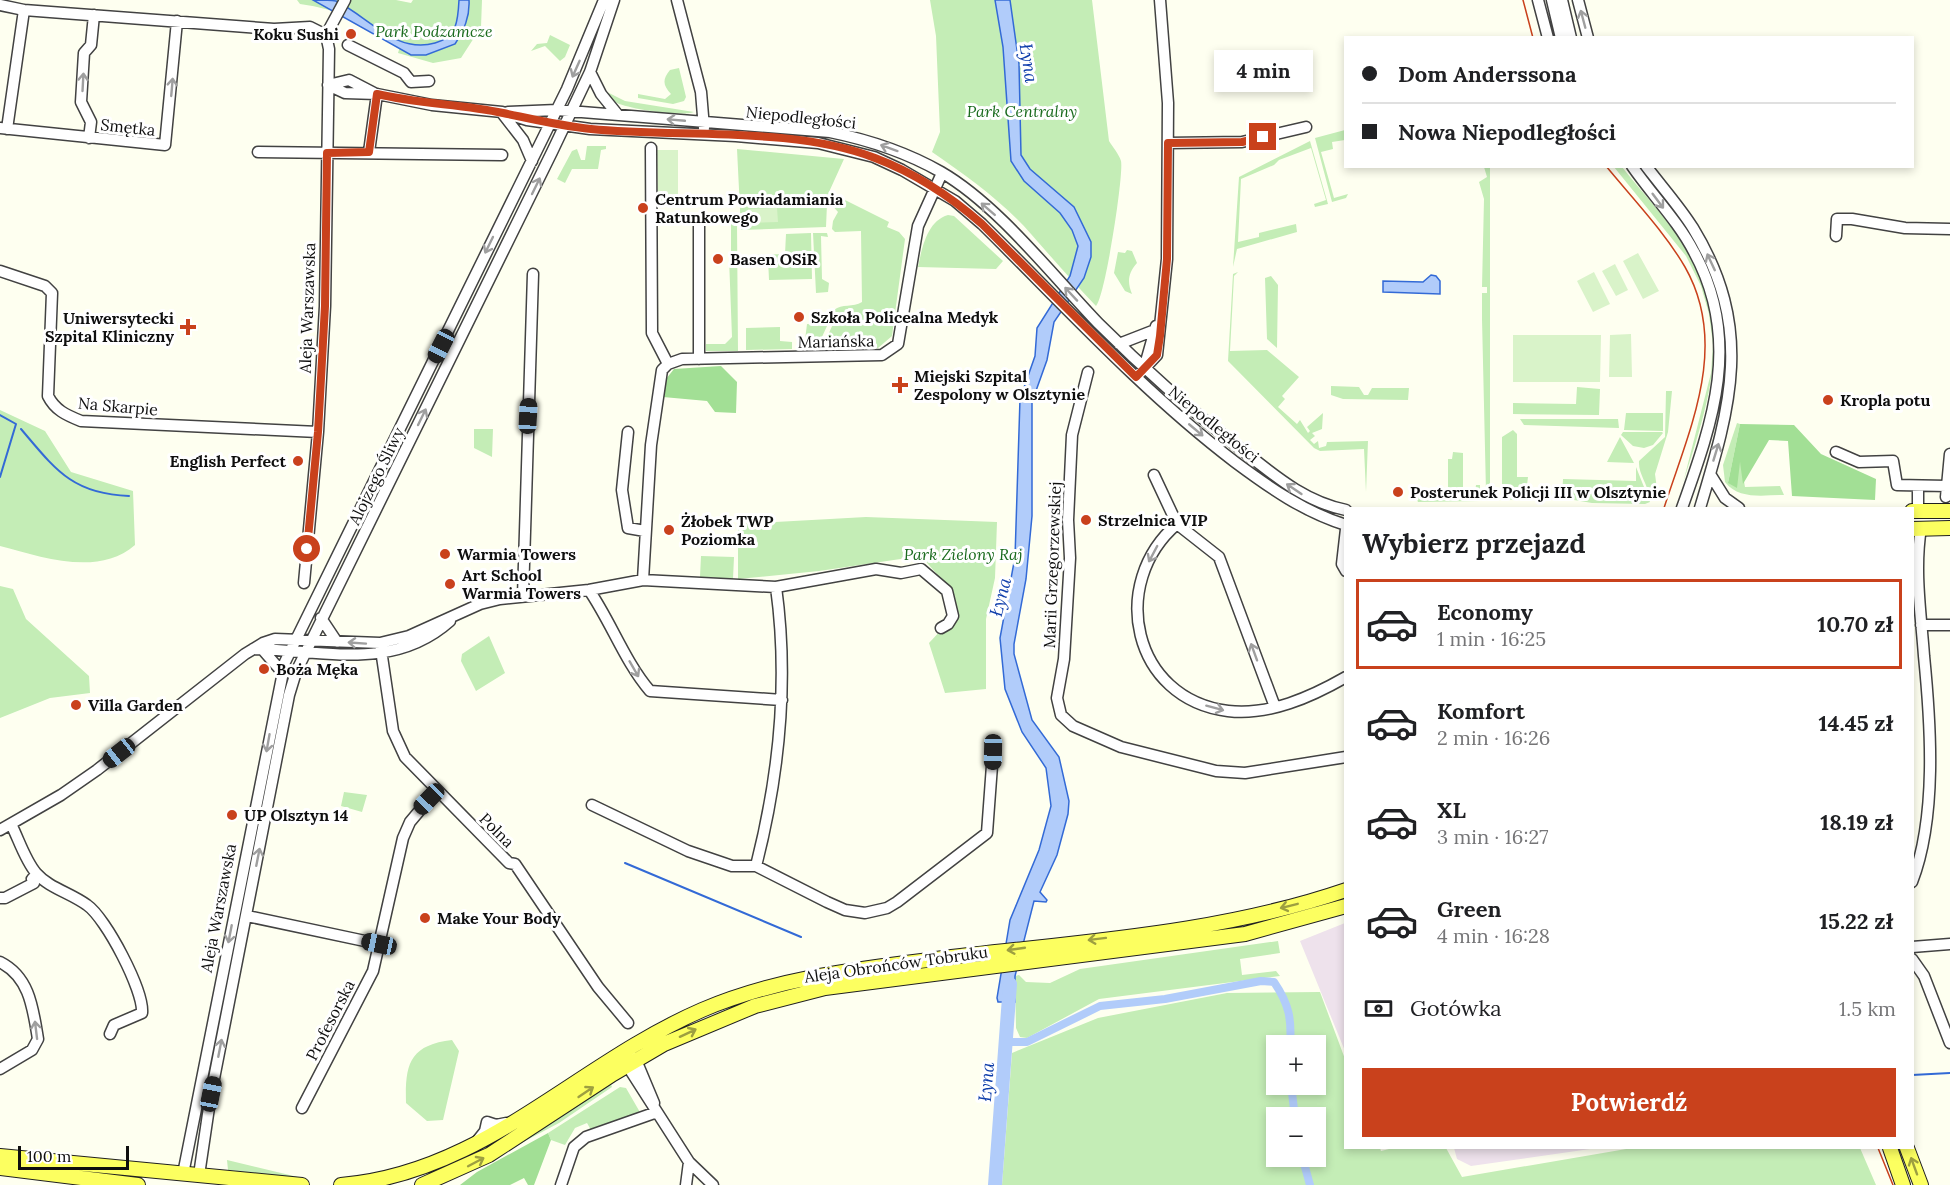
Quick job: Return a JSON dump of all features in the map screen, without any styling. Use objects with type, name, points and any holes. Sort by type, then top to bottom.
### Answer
[{"type":"main road","points":[[1915,511],[1948,504]]},
{"type":"main road","points":[[1917,528],[1950,528]]},
{"type":"main road","name":"Aleja Obrońców Tobruku","points":[[341,1185],[382,1180],[405,1174],[467,1150],[521,1118],[623,1051],[703,1010],[795,980],[834,972],[1220,921],[1344,890]]},
{"type":"main road","name":"Aleja Obrońców Tobruku","points":[[422,1185],[446,1180],[516,1139],[631,1063],[694,1030],[787,997],[845,985],[1245,934],[1344,907]]},
{"type":"main road","points":[[1890,1149],[1903,1185]]},
{"type":"main road","points":[[1907,1149],[1921,1185]]},
{"type":"main road","points":[[0,1156],[183,1180],[302,1185]]},
{"type":"main road","points":[[0,1168],[138,1185]]},
{"type":"street","points":[[0,12],[21,10],[94,15],[290,29],[326,35],[345,0]]},
{"type":"street","name":"Alojzego Śliwy","points":[[294,640],[557,110],[604,0]]},
{"type":"street","name":"Alojzego Śliwy","points":[[307,646],[565,125],[590,72],[614,0]]},
{"type":"street","points":[[677,0],[701,92],[705,134]]},
{"type":"street","points":[[1140,373],[1157,355],[1167,259],[1166,63],[1160,0]]},
{"type":"street","points":[[1538,0],[1547,36]]},
{"type":"street","points":[[1552,0],[1561,36]]},
{"type":"street","points":[[1562,0],[1571,36]]},
{"type":"street","points":[[1578,0],[1587,36]]},
{"type":"street","points":[[0,5],[21,10]]},
{"type":"street","points":[[3,128],[21,10]]},
{"type":"street","points":[[89,138],[91,122],[81,102],[84,53],[91,45],[94,15]]},
{"type":"street","name":"Smętka","points":[[3,128],[165,145],[177,21]]},
{"type":"street","name":"Aleja Warszawska","points":[[304,583],[318,432],[325,306],[329,49],[326,35]]},
{"type":"street","points":[[348,45],[404,73],[411,81],[429,81]]},
{"type":"street","points":[[590,72],[601,94],[618,116]]},
{"type":"street","points":[[328,85],[349,80],[377,94],[407,101],[502,112],[523,140],[532,161]]},
{"type":"street","points":[[407,101],[411,81]]},
{"type":"street","points":[[369,152],[377,94]]},
{"type":"street","name":"Niepodległości","points":[[502,112],[557,110],[830,132],[865,139],[907,155],[942,173],[994,214],[1119,344],[1140,373],[1292,488],[1310,500],[1344,509]]},
{"type":"street","name":"Niepodległości","points":[[502,112],[550,123],[609,130],[705,134],[818,143],[874,157],[934,187],[982,224],[1081,322],[1140,373],[1215,447],[1264,483],[1305,509],[1344,526]]},
{"type":"street","points":[[1168,143],[1242,142],[1306,127]]},
{"type":"street","points":[[642,580],[651,445],[660,376],[668,364],[652,333],[651,147]]},
{"type":"street","points":[[258,152],[502,155]]},
{"type":"street","points":[[1633,168],[1693,249],[1709,284],[1717,312],[1721,357],[1717,396],[1682,507]]},
{"type":"street","points":[[1648,168],[1692,226],[1705,249],[1718,278],[1729,321],[1732,382],[1723,431],[1700,507]]},
{"type":"street","name":"Mariańska","points":[[668,364],[682,359],[699,358],[882,355],[891,351],[898,344],[918,226],[942,173]]},
{"type":"street","points":[[1836,236],[1837,219],[1852,219],[1905,228],[1950,229]]},
{"type":"street","points":[[699,224],[699,358]]},
{"type":"street","name":"Na Skarpie","points":[[0,271],[45,286],[52,293],[48,396],[54,406],[68,416],[81,421],[318,432]]},
{"type":"street","points":[[523,596],[533,274]]},
{"type":"street","points":[[1140,373],[1162,312]]},
{"type":"street","points":[[450,327],[467,323]]},
{"type":"street","points":[[1119,344],[1155,330]]},
{"type":"street","name":"Marii Grzegorzewskiej","points":[[1088,372],[1072,435],[1068,520],[1070,569],[1064,659],[1057,698],[1061,715],[1073,726],[1121,747],[1216,771],[1245,773],[1344,757]]},
{"type":"street","points":[[628,432],[622,490],[628,528],[645,531]]},
{"type":"street","points":[[1836,452],[1859,462],[1893,462],[1897,485],[1947,486]]},
{"type":"street","points":[[1948,504],[1950,454]]},
{"type":"street","points":[[1154,474],[1177,524],[1219,557],[1275,707]]},
{"type":"street","points":[[1710,474],[1725,498],[1738,507]]},
{"type":"street","points":[[1915,511],[1918,486]]},
{"type":"street","points":[[1177,524],[1162,536],[1140,580],[1136,618],[1142,645],[1154,668],[1174,688],[1197,703],[1228,711],[1257,711],[1304,698],[1344,678]]},
{"type":"street","points":[[1914,877],[1922,857],[1929,806],[1926,681],[1917,528]]},
{"type":"street","points":[[1344,546],[1342,564],[1344,568]]},
{"type":"street","points":[[0,830],[61,795],[98,770],[258,649],[275,639],[294,640],[307,646],[381,649],[480,604],[523,596],[589,590],[642,580],[776,587],[876,569],[901,573],[921,569],[950,595],[953,616],[948,624],[941,628]]},
{"type":"street","points":[[756,866],[769,818],[782,700],[776,587]]},
{"type":"street","points":[[589,590],[608,617],[637,676],[654,692],[782,700]]},
{"type":"street","points":[[321,618],[337,642]]},
{"type":"street","points":[[1921,625],[1950,625]]},
{"type":"street","name":"Aleja Warszawska","points":[[183,1180],[282,672],[294,640]]},
{"type":"street","points":[[258,649],[290,651],[337,642],[381,649]]},
{"type":"street","name":"Aleja Warszawska","points":[[199,1180],[211,1094],[289,695],[307,646]]},
{"type":"street","points":[[258,649],[282,672]]},
{"type":"street","name":"Polna","points":[[381,649],[393,731],[405,757],[509,863],[515,864],[598,987],[628,1023]]},
{"type":"street","points":[[591,805],[688,851],[732,866],[756,866],[845,910],[871,913],[887,908],[987,833],[993,752]]},
{"type":"street","name":"Profesorska","points":[[302,1108],[373,971],[403,838],[410,822],[436,791]]},
{"type":"street","points":[[11,824],[37,874],[46,882],[89,906],[109,929],[124,963],[135,979],[142,1013],[114,1025],[111,1034]]},
{"type":"street","points":[[0,898],[5,898],[34,883],[32,879],[37,874]]},
{"type":"street","points":[[247,916],[379,944]]},
{"type":"street","points":[[1914,947],[1950,944]]},
{"type":"street","points":[[0,962],[16,973],[25,985],[38,1039],[32,1050],[0,1069]]},
{"type":"street","points":[[1914,962],[1924,976],[1950,1043]]},
{"type":"street","points":[[623,1051],[657,1112],[689,1162],[713,1185]]},
{"type":"street","points":[[561,1185],[574,1147],[586,1137],[657,1112]]},
{"type":"street","points":[[686,1185],[689,1162]]},
{"type":"shaded area","points":[[1344,923],[1344,1049],[1300,941]]},
{"type":"shaded area","points":[[1454,1149],[1590,1149],[1471,1166],[1457,1159]]},
{"type":"green space","name":"Park Podzamcze","points":[[297,0],[396,0],[411,3],[413,0],[482,0],[481,27],[461,58],[433,63],[398,53],[401,43],[365,23],[327,9],[300,4]]},
{"type":"green space","name":"Park Centralny","points":[[930,0],[1092,0],[1109,141],[1121,161],[1117,211],[1109,260],[1096,306],[1009,211],[932,152],[940,132],[936,36]]},
{"type":"green space","points":[[550,35],[570,45],[565,57],[560,61],[545,46],[531,51],[537,44],[547,43]]},
{"type":"green space","points":[[679,68],[686,97],[684,101],[673,104],[638,98],[638,94],[665,99],[671,94],[665,85],[666,77],[670,70]]},
{"type":"green space","points":[[603,90],[625,101],[694,112],[667,113],[633,108],[615,102]]},
{"type":"green space","points":[[1344,130],[1344,140],[1332,142],[1333,149],[1321,152],[1334,198],[1348,194],[1346,198],[1332,202],[1315,138]]},
{"type":"green space","points":[[1310,141],[1328,204],[1315,207],[1314,204],[1326,200],[1311,148],[1279,160],[1274,165],[1241,179],[1238,242],[1259,237],[1259,233],[1296,224],[1297,232],[1237,249],[1233,267],[1239,177]]},
{"type":"green space","points":[[587,146],[606,146],[606,149],[601,150],[598,169],[572,169],[565,183],[557,179],[572,151],[577,149],[581,160],[585,160]]},
{"type":"green space","points":[[737,149],[844,159],[829,192],[889,222],[887,227],[899,232],[905,239],[892,336],[878,348],[873,349],[873,343],[824,344],[833,324],[834,310],[862,302],[861,231],[835,232],[832,229],[833,221],[838,212],[830,203],[827,204],[826,227],[741,230]]},
{"type":"green space","points":[[657,150],[678,150],[678,202],[658,203]]},
{"type":"green space","points":[[1484,168],[1490,168],[1490,489],[1486,492],[1482,293],[1487,293],[1487,287],[1482,287],[1484,199],[1479,182],[1487,177]]},
{"type":"green space","points":[[1615,168],[1623,168],[1675,231],[1693,259],[1709,300],[1714,353],[1711,379],[1699,431],[1683,483],[1711,373],[1713,345],[1709,314],[1701,286],[1686,256]]},
{"type":"green space","points":[[777,208],[778,222],[748,223],[748,209]]},
{"type":"green space","points":[[948,215],[954,216],[1003,261],[996,269],[918,267],[930,229],[941,218]]},
{"type":"green space","points":[[737,223],[738,351],[706,351],[706,344],[725,344],[732,337],[729,258],[731,258],[731,224]]},
{"type":"green space","points":[[811,233],[812,279],[769,280],[768,258],[747,258],[749,255],[785,254],[786,234]]},
{"type":"green space","points":[[813,233],[827,233],[828,237],[821,236],[822,279],[829,283],[828,292],[816,293]]},
{"type":"green space","points":[[1127,250],[1132,251],[1137,263],[1129,278],[1132,294],[1125,291],[1114,273],[1118,252],[1125,253]]},
{"type":"green space","points":[[1638,253],[1659,291],[1643,299],[1623,261]]},
{"type":"green space","points":[[1615,264],[1628,290],[1616,296],[1602,271]]},
{"type":"green space","points":[[1238,272],[1234,276],[1230,351],[1267,350],[1299,377],[1282,396],[1285,399],[1278,407],[1297,424],[1300,420],[1308,433],[1310,431],[1307,427],[1323,413],[1322,429],[1312,433],[1315,436],[1310,440],[1314,444],[1318,441],[1319,448],[1326,446],[1327,442],[1368,441],[1366,492],[1364,449],[1320,451],[1314,448],[1228,361],[1233,274]]},
{"type":"green space","points":[[1594,272],[1610,304],[1593,312],[1577,281]]},
{"type":"green space","points":[[1271,276],[1278,285],[1277,348],[1267,339],[1265,278]]},
{"type":"green space","points":[[807,324],[827,326],[816,350],[798,349],[797,341],[805,340]]},
{"type":"green space","points":[[780,327],[780,341],[792,342],[792,349],[746,350],[746,328]]},
{"type":"green space","points":[[1631,334],[1632,377],[1609,377],[1610,335]]},
{"type":"green space","points":[[1513,335],[1601,335],[1600,382],[1513,382]]},
{"type":"green space","points":[[721,366],[737,382],[736,413],[715,412],[707,401],[663,397],[666,379],[674,369]]},
{"type":"green space","points":[[1331,386],[1359,387],[1364,395],[1368,395],[1372,388],[1409,388],[1408,400],[1343,399],[1331,395]]},
{"type":"green space","points":[[1577,387],[1600,389],[1599,415],[1513,414],[1513,403],[1576,404]]},
{"type":"green space","points":[[1666,391],[1672,391],[1668,432],[1655,474],[1657,489],[1649,497],[1639,461],[1665,437]]},
{"type":"green space","points":[[0,410],[45,431],[71,472],[133,491],[135,545],[120,555],[87,562],[51,559],[0,546]]},
{"type":"green space","points":[[1626,413],[1663,413],[1663,431],[1624,430]]},
{"type":"green space","points":[[1520,419],[1618,419],[1619,428],[1524,425]]},
{"type":"green space","points":[[1737,423],[1740,424],[1728,483],[1740,459],[1745,487],[1780,486],[1784,495],[1744,494],[1737,492],[1725,482],[1723,465]]},
{"type":"green space","points":[[1740,424],[1794,425],[1821,454],[1876,479],[1875,500],[1792,496],[1788,441],[1769,440],[1743,484],[1740,462],[1737,488],[1728,483]]},
{"type":"green space","points":[[474,429],[493,429],[492,457],[474,448]]},
{"type":"green space","points":[[1513,430],[1517,434],[1517,477],[1528,477],[1527,485],[1502,490],[1502,437]]},
{"type":"green space","points":[[1623,432],[1663,433],[1653,445],[1644,448],[1633,446],[1621,435]]},
{"type":"green space","points":[[1620,437],[1634,463],[1607,462]]},
{"type":"green space","points":[[1453,452],[1463,453],[1463,492],[1475,492],[1476,485],[1480,485],[1480,501],[1418,502],[1416,498],[1420,495],[1452,495],[1448,494],[1448,459],[1452,459]]},
{"type":"green space","points":[[1636,467],[1650,502],[1645,504],[1592,503],[1568,499],[1505,500],[1508,495],[1525,489],[1526,495],[1562,496],[1563,479],[1636,481]]},
{"type":"green space","name":"Park Zielony Raj","points":[[866,517],[997,522],[995,578],[986,619],[986,689],[945,693],[929,643],[956,614],[949,588],[921,556],[819,571],[738,579],[738,524]]},
{"type":"green space","points":[[701,556],[734,557],[733,579],[700,577]]},
{"type":"green space","points":[[0,586],[13,589],[26,619],[89,676],[90,693],[50,698],[0,718]]},
{"type":"green space","points":[[489,636],[505,673],[476,691],[461,661],[462,654]]},
{"type":"green space","points":[[344,792],[367,795],[362,812],[341,806]]},
{"type":"green space","points":[[1278,941],[1280,953],[1240,959],[1242,975],[1276,971],[1280,976],[1099,999],[1027,1038],[1020,1037],[1016,1028],[1015,976],[1019,975],[1026,982],[1050,983],[1080,969]]},
{"type":"green space","points":[[1320,992],[1344,1056],[1344,1149],[1380,1149],[1381,1151],[1447,1149],[1462,1177],[1626,1149],[1860,1149],[1876,1185],[1002,1185],[1012,1053],[1098,1018],[1227,993]]},
{"type":"green space","points":[[452,1040],[459,1051],[443,1120],[427,1121],[406,1103],[409,1068],[418,1052],[438,1043]]},
{"type":"green space","points":[[610,1082],[612,1087],[559,1123],[510,1149]]},
{"type":"green space","points":[[620,1087],[626,1088],[641,1114],[591,1130],[587,1123],[575,1128],[565,1145],[551,1140],[548,1133]]},
{"type":"green space","points":[[548,1133],[551,1140],[534,1185],[528,1185],[524,1178],[510,1185],[460,1185],[477,1172]]},
{"type":"green space","points":[[227,1160],[302,1178],[228,1170]]},
{"type":"water","points":[[313,0],[336,1],[395,39],[421,45],[435,43],[448,37],[457,21],[459,0],[469,0],[469,6],[466,23],[455,44],[426,55],[411,55]]},
{"type":"water","points":[[995,0],[1010,0],[1019,64],[1021,155],[1030,169],[1074,207],[1091,242],[1091,257],[1084,278],[1054,322],[1047,360],[1032,402],[1032,516],[1026,579],[1014,654],[1032,720],[1059,757],[1069,801],[1068,814],[1057,855],[1040,892],[1047,900],[1046,902],[1034,901],[1015,976],[1015,1002],[998,1002],[997,998],[1010,920],[1039,850],[1051,806],[1046,768],[1022,732],[1005,689],[1000,638],[1015,557],[1020,399],[1035,356],[1037,328],[1070,276],[1078,246],[1072,230],[1060,213],[1024,181],[1011,161],[1003,47]]},
{"type":"water","points":[[1431,275],[1436,276],[1440,281],[1440,294],[1383,292],[1383,281],[1423,282]]},
{"type":"waterway","points":[[0,415],[16,424],[0,477]]},
{"type":"waterway","points":[[21,429],[66,477],[93,490],[129,496]]},
{"type":"waterway","points":[[625,863],[801,937]]},
{"type":"waterway","points":[[1006,1042],[1027,1042],[1100,1006],[1165,999],[1261,981],[1274,982],[1283,997],[1290,1020],[1290,1035]]},
{"type":"waterway","name":"Łyna","points":[[995,1185],[1010,984]]},
{"type":"waterway","points":[[1914,1075],[1950,1073]]},
{"type":"waterway","points":[[1292,1095],[1294,1107]]},
{"type":"waterway","points":[[1305,1167],[1310,1185]]},
{"type":"tram line","points":[[1523,0],[1532,36]]},
{"type":"tram line","points":[[1608,168],[1658,228],[1685,267],[1698,297],[1704,327],[1705,357],[1701,388],[1664,507]]},
{"type":"tram line","points":[[1878,1149],[1893,1185]]},
{"type":"place","name":"Koku Sushi","points":[[351,34]]},
{"type":"place","name":"Centrum Powiadamiania Ratunkowego","points":[[643,208]]},
{"type":"place","name":"Basen OSiR","points":[[718,259]]},
{"type":"place","name":"Szkoła Policealna Medyk","points":[[799,317]]},
{"type":"place","name":"Uniwersytecki Szpital Kliniczny","points":[[188,327]]},
{"type":"place","name":"Miejski Szpital Zespolony w Olsztynie","points":[[900,385]]},
{"type":"place","name":"Kropla potu","points":[[1828,400]]},
{"type":"place","name":"English Perfect","points":[[298,461]]},
{"type":"place","name":"Posterunek Policji III w Olsztynie","points":[[1398,492]]},
{"type":"place","name":"Strzelnica VIP","points":[[1086,520]]},
{"type":"place","name":"Żłobek TWP Poziomka","points":[[669,530]]},
{"type":"place","name":"Warmia Towers","points":[[445,554]]},
{"type":"place","name":"Art School Warmia Towers","points":[[450,584]]},
{"type":"place","name":"Boża Męka","points":[[264,669]]},
{"type":"place","name":"Villa Garden","points":[[76,705]]},
{"type":"place","name":"UP Olsztyn 14","points":[[232,815]]},
{"type":"place","name":"Make Your Body","points":[[425,918]]},
{"type":"route","points":[[307,549],[318,432],[325,306],[327,153],[369,152],[377,94],[432,105],[502,112],[527,120],[590,129],[722,135],[818,143],[874,157],[934,187],[955,201],[982,224],[1136,377],[1157,355],[1160,336],[1167,259],[1168,143],[1242,142],[1263,137]]}]
